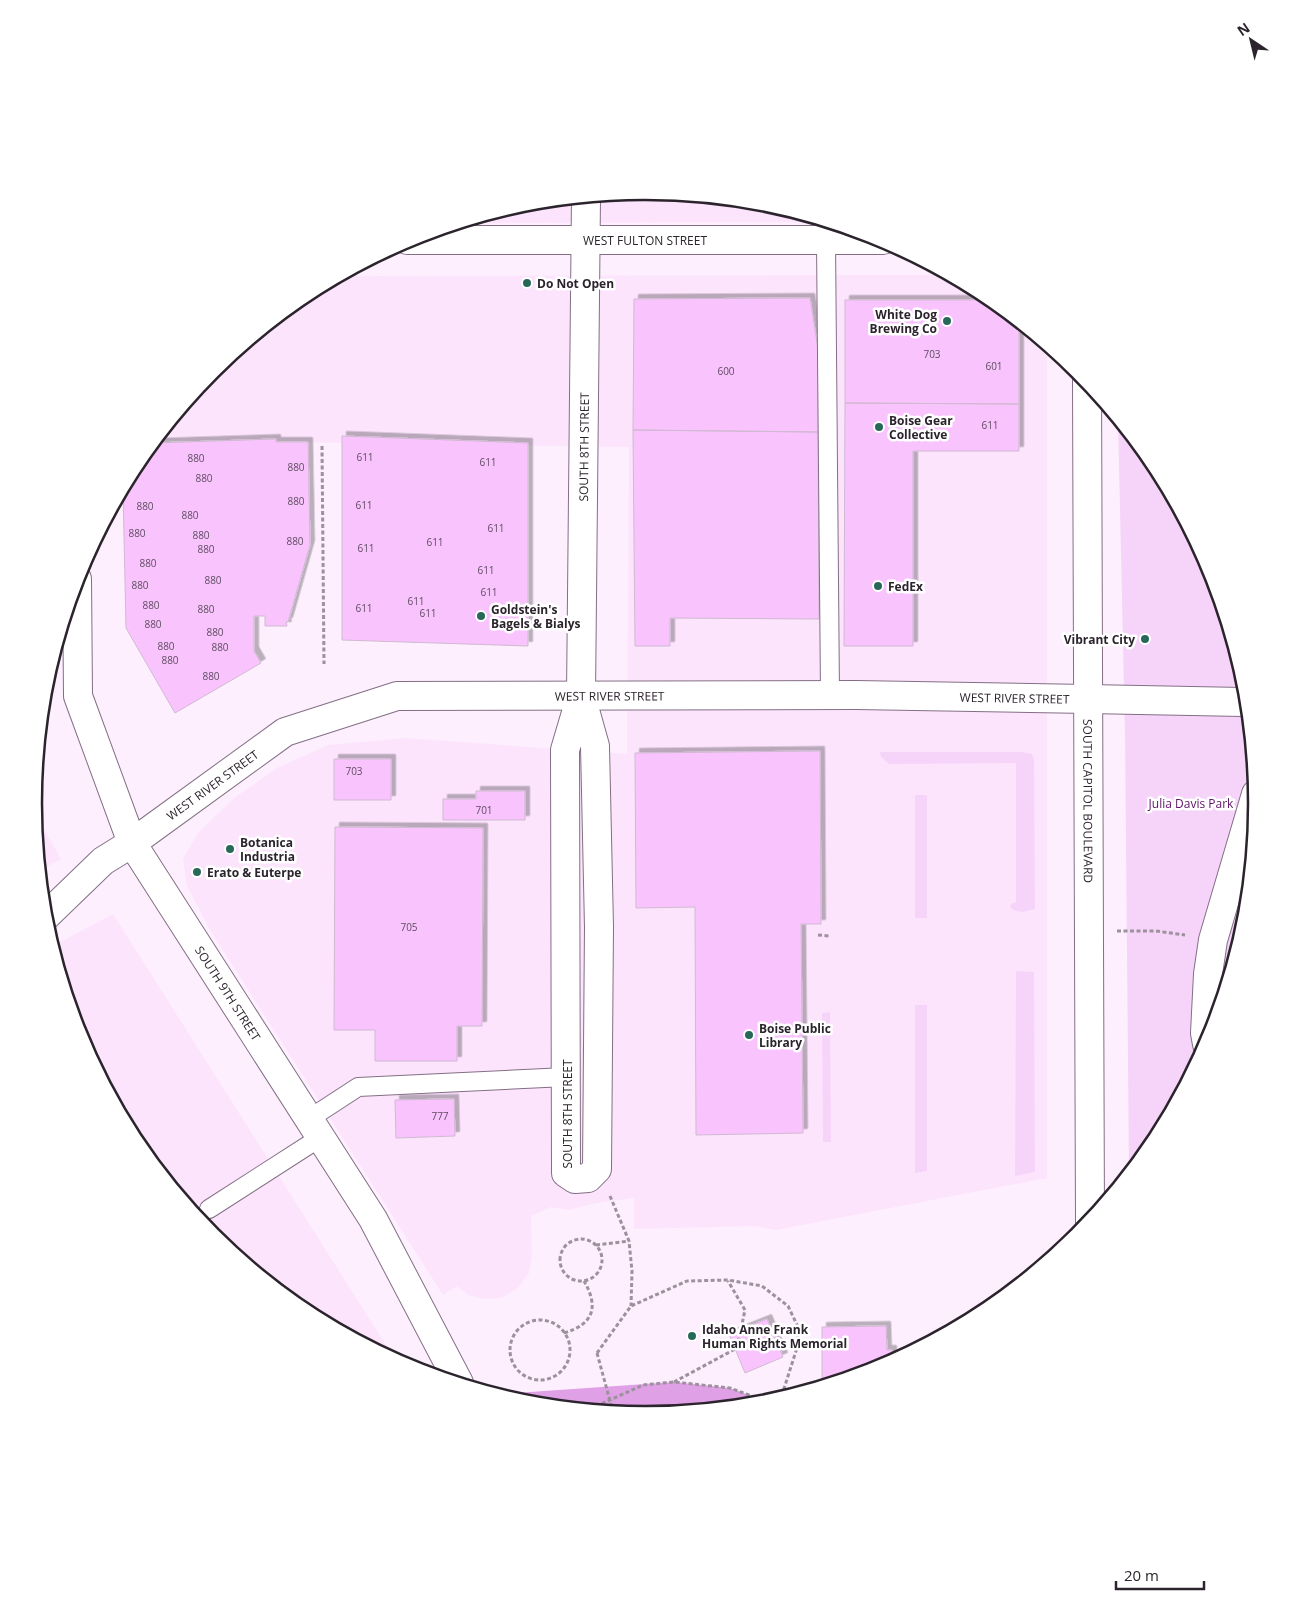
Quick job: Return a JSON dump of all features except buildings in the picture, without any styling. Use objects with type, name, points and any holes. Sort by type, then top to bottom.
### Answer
[{"type":"main road","name":"SOUTH 8TH STREET","points":[[581,696],[565,750],[566,1173],[575,1179],[588,1178],[597,1169],[599,927],[595,753],[581,696],[586,203]]},
{"type":"main road","name":"WEST FULTON STREET","points":[[431,240],[860,240]]},
{"type":"main road","name":"SOUTH CAPITOL BOULEVARD","points":[[1087,393],[1090,1210]]},
{"type":"main road","name":"SOUTH 9TH STREET","points":[[77,603],[78,696],[132,843],[373,1219],[455,1375]]},
{"type":"main road","name":"WEST RIVER STREET","points":[[52,910],[103,861],[132,843],[285,732],[397,696],[830,695],[1088,699],[1240,706]]},
{"type":"main road","points":[[1205,1028],[1208,974],[1213,940],[1247,823]]},
{"type":"lane","points":[[826,240],[830,695]]},
{"type":"lane","points":[[209,1209],[315,1128],[358,1087],[566,1077]]},
{"type":"path","points":[[322,446],[324,664]]},
{"type":"path","points":[[1089,930],[1156,931],[1213,940]]},
{"type":"path","points":[[818,935],[829,936]]},
{"type":"path","points":[[597,1169],[630,1241],[632,1306]]},
{"type":"path","points":[[596,1245],[600,1250],[602,1264],[599,1271],[595,1276],[584,1281],[576,1281],[570,1278],[565,1273],[560,1260],[561,1254],[569,1243],[583,1240],[596,1245],[630,1241]]},
{"type":"path","points":[[674,1382],[737,1348],[745,1310],[728,1280]]},
{"type":"path","points":[[611,1405],[597,1353],[632,1306],[687,1281],[728,1280],[762,1286],[788,1306],[799,1329],[796,1350],[784,1389]]},
{"type":"path","points":[[564,1332],[575,1329],[585,1322],[593,1308],[592,1297],[584,1281]]},
{"type":"path","points":[[537,1320],[556,1326],[564,1332],[569,1352],[567,1362],[554,1377],[545,1380],[535,1380],[518,1372],[510,1355],[510,1345],[513,1336],[519,1329],[527,1323],[537,1320]]},
{"type":"path","points":[[600,1404],[643,1385],[674,1382],[730,1388],[752,1396]]},
{"type":"shaded area","points":[[646,200],[724,205],[805,222],[482,223],[567,205],[606,201]]},
{"type":"shaded area","points":[[936,275],[981,302],[1013,325],[1047,354],[1047,1178],[776,1230],[755,1226],[634,1229],[634,1198],[596,1203],[569,1210],[551,1207],[531,1216],[532,1255],[529,1273],[518,1288],[502,1298],[483,1299],[468,1295],[457,1286],[443,1295],[210,930],[187,886],[183,859],[198,833],[234,798],[277,768],[328,745],[406,738],[627,754],[629,447],[164,440],[192,405],[248,350],[310,302],[353,276]]},
{"type":"shaded area","points":[[43,828],[61,859],[46,867]]},
{"type":"shaded area","points":[[113,914],[388,1348],[344,1325],[278,1281],[248,1256],[192,1201],[144,1138],[105,1070],[88,1034],[59,943]]},
{"type":"shaded area","points":[[674,1382],[730,1388],[752,1396],[685,1405],[646,1406],[606,1405],[567,1401],[522,1393]]},
{"type":"green space","name":"Julia Davis Park","points":[[1118,429],[1147,468],[1168,502],[1203,572],[1216,609],[1237,685],[1247,764],[1248,803],[1247,842],[1237,921],[1216,997],[1203,1034],[1168,1105],[1129,1163],[1125,734]]},
{"type":"green space","points":[[880,752],[1021,752],[1032,754],[1034,760],[1035,909],[1022,912],[1013,910],[1010,907],[1011,904],[1016,902],[1016,763],[889,764],[881,757]]},
{"type":"green space","points":[[915,795],[927,795],[927,918],[915,918]]},
{"type":"green space","points":[[1016,971],[1034,972],[1035,1172],[1015,1176]]},
{"type":"green space","points":[[915,1005],[927,1005],[927,1171],[915,1173]]},
{"type":"green space","points":[[830,1012],[831,1142],[823,1142],[822,1013]]},
{"type":"place","name":"Do Not Open","points":[[527,283]]},
{"type":"place","name":"White Dog Brewing Co","points":[[947,321]]},
{"type":"place","name":"Boise Gear Collective","points":[[879,427]]},
{"type":"place","name":"FedEx","points":[[878,586]]},
{"type":"place","name":"Goldstein's Bagels & Bialys","points":[[481,616]]},
{"type":"place","name":"Vibrant City","points":[[1145,639]]},
{"type":"place","name":"Botanica Industria","points":[[230,849]]},
{"type":"place","name":"Erato & Euterpe","points":[[197,872]]},
{"type":"place","name":"Boise Public Library","points":[[749,1035]]},
{"type":"place","name":"Idaho Anne Frank Human Rights Memorial","points":[[692,1336]]}]
